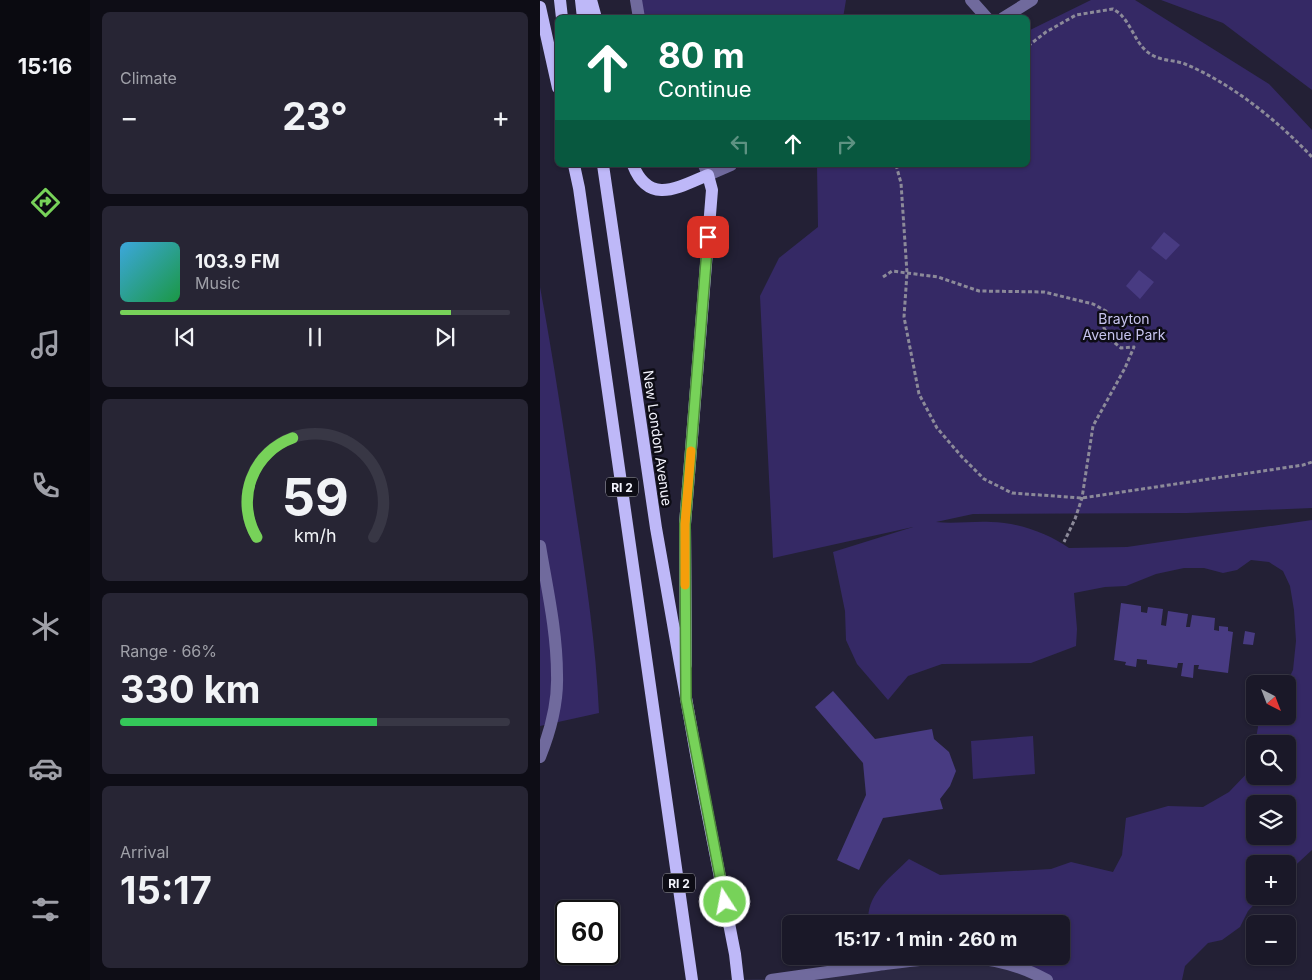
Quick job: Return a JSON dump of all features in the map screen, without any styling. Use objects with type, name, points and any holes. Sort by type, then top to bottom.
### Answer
[{"type":"main road","points":[[560,0],[562,15]]},
{"type":"main road","points":[[581,0],[583,15]]},
{"type":"main road","points":[[591,0],[595,15]]},
{"type":"main road","points":[[540,7],[555,74]]},
{"type":"main road","name":"RI 2","points":[[576,167],[692,980]]},
{"type":"main road","name":"New London Avenue","points":[[603,167],[656,528],[686,699],[735,954],[738,980]]},
{"type":"main road","points":[[634,167],[640,180],[645,185],[659,191],[674,189],[706,170],[712,190],[685,524],[686,699]]},
{"type":"street","points":[[636,0],[638,15]]},
{"type":"street","points":[[971,0],[984,15]]},
{"type":"street","points":[[1008,15],[1032,0]]},
{"type":"street","points":[[706,170],[720,167]]},
{"type":"street","points":[[540,546],[558,676],[553,711],[540,757]]},
{"type":"street","points":[[772,980],[928,958],[968,956],[1011,964],[1047,980]]},
{"type":"path","points":[[1030,44],[1046,32],[1076,15],[1113,8],[1122,15],[1140,45],[1152,55],[1185,64],[1221,83],[1256,106],[1292,136],[1312,157]]},
{"type":"path","points":[[897,167],[901,183],[907,273],[904,316],[919,394],[937,428],[984,479],[1012,493],[1082,498],[1303,465],[1312,462]]},
{"type":"path","points":[[883,277],[892,271],[938,277],[979,291],[1044,292],[1093,304],[1106,311],[1104,328],[1110,338],[1121,348],[1134,347],[1125,368],[1093,426],[1082,498],[1076,519],[1064,542]]},
{"type":"shaded area","points":[[907,965],[997,965],[1038,980],[718,980],[811,978]]},
{"type":"green space","points":[[635,0],[846,0],[844,15],[639,15]]},
{"type":"green space","name":"Brayton Avenue Park","points":[[1091,0],[1135,0],[1269,84],[1312,130],[1312,508],[1187,513],[973,514],[936,522],[984,522],[1022,526],[1042,533],[1069,548],[1127,547],[1312,520],[1312,850],[1296,865],[1296,855],[1246,855],[1246,905],[1254,905],[1248,911],[1240,927],[1222,940],[1208,943],[1185,966],[1182,980],[1039,980],[998,965],[1070,965],[1070,915],[869,915],[871,905],[880,888],[909,859],[940,875],[1051,869],[1071,862],[1113,872],[1122,855],[1126,818],[1168,806],[1203,807],[1229,792],[1246,774],[1246,785],[1296,785],[1296,735],[1257,735],[1257,725],[1296,725],[1296,675],[1290,675],[1293,670],[1296,641],[1294,610],[1290,586],[1283,571],[1269,562],[1251,560],[1237,570],[1223,573],[1204,568],[1184,568],[1156,574],[1126,586],[1105,587],[1074,593],[1077,629],[1076,646],[1031,663],[942,664],[908,676],[888,700],[857,664],[846,640],[845,611],[833,552],[913,527],[773,558],[760,296],[779,258],[818,227],[817,167],[1030,167],[1030,30]]},
{"type":"green space","points":[[1161,0],[1312,0],[1312,90],[1223,23]]},
{"type":"green space","points":[[540,287],[587,587],[596,662],[599,713],[540,726]]},
{"type":"green space","points":[[1033,736],[1035,774],[973,779],[971,741]]},
{"type":"building","points":[[1164,232],[1180,245],[1166,260],[1151,248]]},
{"type":"building","points":[[1139,270],[1154,282],[1140,299],[1126,286]]},
{"type":"building","points":[[1121,603],[1141,606],[1141,612],[1147,613],[1148,607],[1163,609],[1161,625],[1166,626],[1168,611],[1188,614],[1186,627],[1190,627],[1192,615],[1215,618],[1214,630],[1219,631],[1219,626],[1228,627],[1228,631],[1233,632],[1228,673],[1198,669],[1199,665],[1194,665],[1193,678],[1181,676],[1183,663],[1178,663],[1177,668],[1147,664],[1147,660],[1137,659],[1136,667],[1125,665],[1126,662],[1114,660]]},
{"type":"building","points":[[1245,631],[1255,633],[1253,645],[1243,644]]},
{"type":"building","points":[[833,691],[875,739],[932,729],[934,739],[949,752],[956,771],[950,786],[940,799],[943,809],[883,818],[859,870],[837,860],[866,795],[863,763],[815,707]]},
{"type":"slow traffic","points":[[685,585],[685,524],[691,451]]},
{"type":"route","points":[[708,237],[685,524],[686,699],[725,902]]}]
